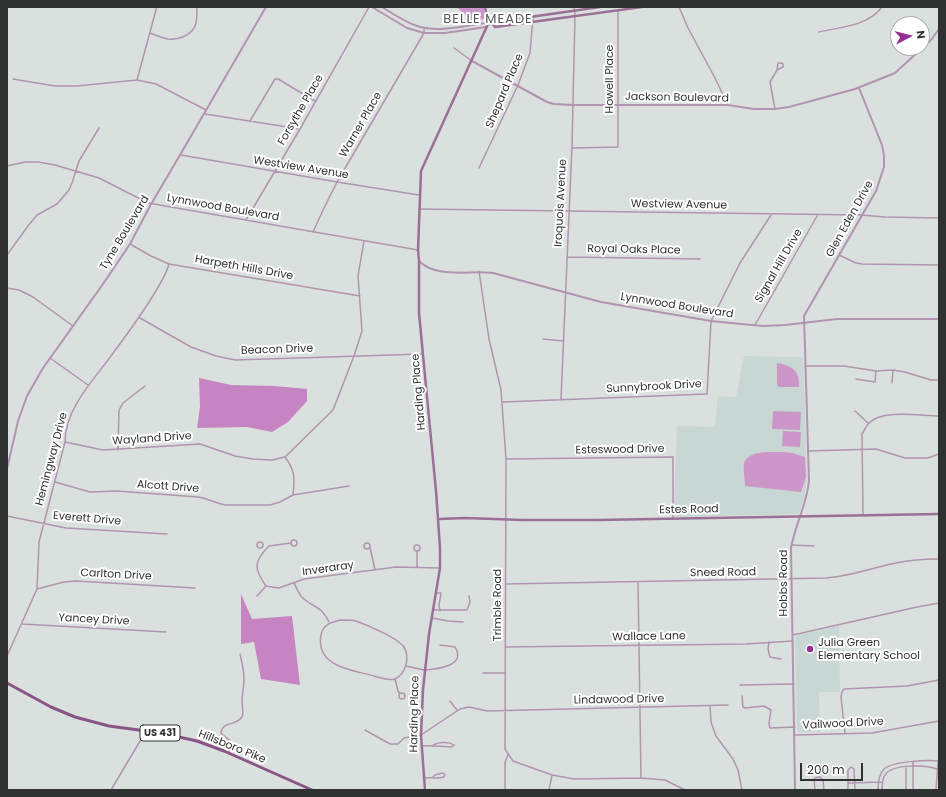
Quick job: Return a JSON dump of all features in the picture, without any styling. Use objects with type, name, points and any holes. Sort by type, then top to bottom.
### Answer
[{"type":"main road","points":[[485,7],[488,24],[493,24],[495,26],[642,7]]},
{"type":"main road","points":[[493,24],[495,22],[574,9],[600,7]]},
{"type":"main road","name":"Harding Place","points":[[424,790],[422,735],[424,670],[440,568],[440,552],[439,519],[419,314],[418,250],[421,171],[488,24]]},
{"type":"main road","name":"Estes Road","points":[[439,519],[673,519],[939,514]]},
{"type":"main road","name":"Hillsboro Pike","points":[[7,683],[51,707],[75,717],[109,726],[146,731],[195,741],[228,753],[312,790]]},
{"type":"street","points":[[137,80],[156,7]]},
{"type":"street","points":[[150,33],[168,39],[178,39],[189,34],[195,26],[197,7]]},
{"type":"street","name":"Tyne Boulevard","points":[[7,469],[18,422],[27,396],[43,368],[130,244],[150,206],[266,7]]},
{"type":"street","points":[[370,7],[407,28],[424,33],[445,33],[485,28],[488,24]]},
{"type":"street","name":"Forsythe Place","points":[[246,220],[370,7]]},
{"type":"street","points":[[382,7],[406,21],[424,28],[488,24]]},
{"type":"street","points":[[679,7],[688,28],[728,105]]},
{"type":"street","points":[[819,32],[869,20],[882,7]]},
{"type":"street","name":"Iroquois Avenue","points":[[561,399],[572,148],[574,9]]},
{"type":"street","name":"Howell Place","points":[[572,148],[618,147],[618,9]]},
{"type":"street","name":"Shepard Place","points":[[480,168],[518,85],[530,53],[534,21],[533,16]]},
{"type":"street","points":[[424,28],[424,33]]},
{"type":"street","name":"Jackson Boulevard","points":[[454,48],[472,61],[547,102],[554,104],[728,105],[754,109],[775,109],[799,105],[859,88],[895,73],[930,41],[939,29]]},
{"type":"street","name":"Warner Place","points":[[313,232],[337,182],[424,33]]},
{"type":"street","points":[[775,109],[770,82],[777,70]]},
{"type":"street","points":[[13,79],[55,86],[77,86],[137,80],[156,84],[206,110]]},
{"type":"street","points":[[250,121],[275,79],[315,101]]},
{"type":"street","name":"Glen Eden Drive","points":[[804,331],[804,316],[880,181],[884,167],[882,145],[859,88]]},
{"type":"street","points":[[204,114],[300,129]]},
{"type":"street","points":[[7,255],[37,215],[57,204],[69,190],[83,154],[99,128]]},
{"type":"street","name":"Westview Avenue","points":[[180,155],[419,195]]},
{"type":"street","name":"Lynnwood Boulevard","points":[[7,166],[25,162],[38,162],[98,178],[148,203],[418,250]]},
{"type":"street","name":"Westview Avenue","points":[[419,209],[817,216],[861,215],[939,218]]},
{"type":"street","name":"Sunnybrook Drive","points":[[503,402],[706,394],[711,321],[740,263],[771,215]]},
{"type":"street","name":"Signal Hill Drive","points":[[755,325],[817,216]]},
{"type":"street","points":[[293,495],[295,482],[292,467],[285,457],[333,410],[362,331],[358,276],[364,241]]},
{"type":"street","name":"Harpeth Hills Drive","points":[[130,244],[169,264],[360,296]]},
{"type":"street","points":[[839,255],[856,263],[862,264],[939,265]]},
{"type":"street","name":"Royal Oaks Place","points":[[567,257],[700,259]]},
{"type":"street","name":"Lynnwood Boulevard","points":[[419,261],[426,268],[436,271],[479,271],[601,302],[711,321],[784,326],[837,319],[939,320]]},
{"type":"street","name":"Hemingway Drive","points":[[7,656],[37,589],[39,542],[65,442],[65,436],[74,409],[88,386],[140,318],[166,274],[169,264]]},
{"type":"street","name":"Trimble Road","points":[[479,271],[489,339],[497,369],[503,402],[506,459],[505,749],[508,755],[505,762],[505,790]]},
{"type":"street","points":[[7,288],[19,290],[33,297],[73,326]]},
{"type":"street","name":"Beacon Drive","points":[[140,318],[191,347],[216,356],[235,360],[424,354]]},
{"type":"street","name":"Hobbs Road","points":[[795,790],[792,545],[808,490],[804,331]]},
{"type":"street","points":[[543,339],[563,341]]},
{"type":"street","points":[[50,358],[88,386]]},
{"type":"street","points":[[805,366],[844,366],[876,371],[892,370],[905,372],[931,380],[939,380]]},
{"type":"street","points":[[892,370],[892,383]]},
{"type":"street","points":[[856,379],[875,382],[876,371]]},
{"type":"street","points":[[118,450],[119,410],[123,403],[145,386]]},
{"type":"street","points":[[855,411],[868,423]]},
{"type":"street","points":[[863,515],[862,434],[868,423],[878,418],[891,415],[939,416]]},
{"type":"street","name":"Wayland Drive","points":[[65,442],[103,450],[192,443],[200,444],[235,456],[253,459],[272,460],[285,457]]},
{"type":"street","points":[[808,451],[862,449],[876,450],[905,458],[928,458],[939,454]]},
{"type":"street","name":"Esteswood Drive","points":[[506,459],[673,457],[673,519]]},
{"type":"street","name":"Alcott Drive","points":[[54,482],[90,492],[117,491],[198,497],[205,498],[218,504],[226,505],[270,505],[293,495],[349,486]]},
{"type":"street","name":"Everett Drive","points":[[7,516],[66,528],[167,534]]},
{"type":"street","points":[[257,596],[266,586],[258,574],[257,562],[260,556],[269,546],[274,544],[291,543]]},
{"type":"street","points":[[792,545],[814,546]]},
{"type":"street","points":[[262,547],[265,550]]},
{"type":"street","points":[[370,547],[375,570]]},
{"type":"street","points":[[417,550],[417,566]]},
{"type":"street","name":"Sneed Road","points":[[506,584],[792,579],[843,576],[896,563],[939,559]]},
{"type":"street","name":"Inveraray","points":[[266,586],[279,588],[304,579],[396,566],[440,568]]},
{"type":"street","name":"Carlton Drive","points":[[37,589],[64,582],[76,581],[196,588]]},
{"type":"street","points":[[638,582],[641,778]]},
{"type":"street","points":[[294,583],[303,599],[324,612],[329,622]]},
{"type":"street","points":[[436,593],[441,593],[439,605],[440,611]]},
{"type":"street","points":[[433,610],[467,610],[470,602],[469,596]]},
{"type":"street","points":[[793,634],[939,603]]},
{"type":"street","points":[[432,618],[448,622],[463,622]]},
{"type":"street","points":[[341,620],[355,621],[395,639],[404,647],[407,656],[406,666],[402,673],[395,679],[386,680],[337,666],[328,660],[321,650],[321,636],[324,628],[329,622],[341,620]]},
{"type":"street","name":"Yancey Drive","points":[[22,624],[166,632]]},
{"type":"street","name":"Wallace Lane","points":[[505,647],[793,641]]},
{"type":"street","points":[[769,642],[768,650],[770,657],[781,659]]},
{"type":"street","points":[[406,666],[424,670],[436,669],[453,663],[457,658],[458,653],[454,647],[440,644]]},
{"type":"street","points":[[228,753],[231,746],[229,739],[221,733],[222,727],[239,720],[243,714],[242,700],[244,672],[240,654]]},
{"type":"street","points":[[483,673],[505,673]]},
{"type":"street","points":[[395,679],[400,694]]},
{"type":"street","points":[[845,733],[841,697],[844,689],[907,686],[939,680]]},
{"type":"street","points":[[740,685],[794,684]]},
{"type":"street","points":[[742,696],[743,707],[745,708],[764,706],[771,710],[768,722],[770,728],[795,727]]},
{"type":"street","points":[[450,701],[457,710]]},
{"type":"street","name":"Lindawood Drive","points":[[505,710],[728,705]]},
{"type":"street","points":[[710,706],[711,722],[716,736],[733,759],[738,770],[742,790]]},
{"type":"street","points":[[365,730],[390,744],[398,744],[404,738],[422,735],[457,710],[469,707],[487,711],[505,710]]},
{"type":"street","name":"Vailwood Drive","points":[[795,734],[872,733],[939,721]]},
{"type":"street","points":[[112,790],[146,731]]},
{"type":"street","points":[[422,746],[432,746],[438,748],[452,747],[454,745],[448,742],[436,743],[432,746]]},
{"type":"street","points":[[508,755],[514,761],[552,775],[574,779],[641,778],[665,780],[685,790]]},
{"type":"street","points":[[913,761],[913,790]]},
{"type":"street","points":[[878,790],[878,782],[883,770],[890,766],[913,761],[939,761],[936,790]]},
{"type":"street","points":[[906,763],[906,790]]},
{"type":"street","points":[[882,790],[882,782],[885,774],[890,770],[913,766],[929,766],[938,770]]},
{"type":"street","points":[[848,790],[848,770],[851,767],[854,769],[855,790]]},
{"type":"street","points":[[424,778],[443,778],[445,775],[443,773],[435,774],[433,777]]},
{"type":"street","points":[[549,790],[552,775]]},
{"type":"street","points":[[815,790],[814,779],[820,777],[824,780],[824,790]]},
{"type":"street","points":[[848,783],[882,782]]},
{"type":"shaded area","name":"BELLE MEADE","points":[[456,7],[484,7],[484,19],[469,22],[465,14]]},
{"type":"shaded area","points":[[744,356],[803,357],[807,480],[805,494],[799,514],[677,517],[674,512],[674,501],[677,426],[715,427],[718,396],[736,397]]},
{"type":"shaded area","points":[[777,363],[791,367],[794,370],[798,376],[799,387],[779,387],[777,385]]},
{"type":"shaded area","points":[[199,378],[231,385],[275,386],[307,389],[307,401],[288,422],[272,432],[247,427],[197,428],[200,407]]},
{"type":"shaded area","points":[[773,411],[801,412],[800,430],[772,429]]},
{"type":"shaded area","points":[[783,431],[801,432],[800,447],[782,446]]},
{"type":"shaded area","points":[[782,452],[793,453],[805,457],[806,477],[801,492],[745,486],[744,463],[746,459],[755,454]]},
{"type":"shaded area","points":[[241,594],[252,619],[292,616],[300,685],[261,679],[254,642],[241,644]]},
{"type":"shaded area","points":[[839,626],[840,692],[819,692],[820,732],[798,732],[795,636]]},
{"type":"place","name":"Julia Green Elementary School","points":[[810,649]]},
{"type":"district","name":"BELLE MEADE","points":[[488,20]]}]
